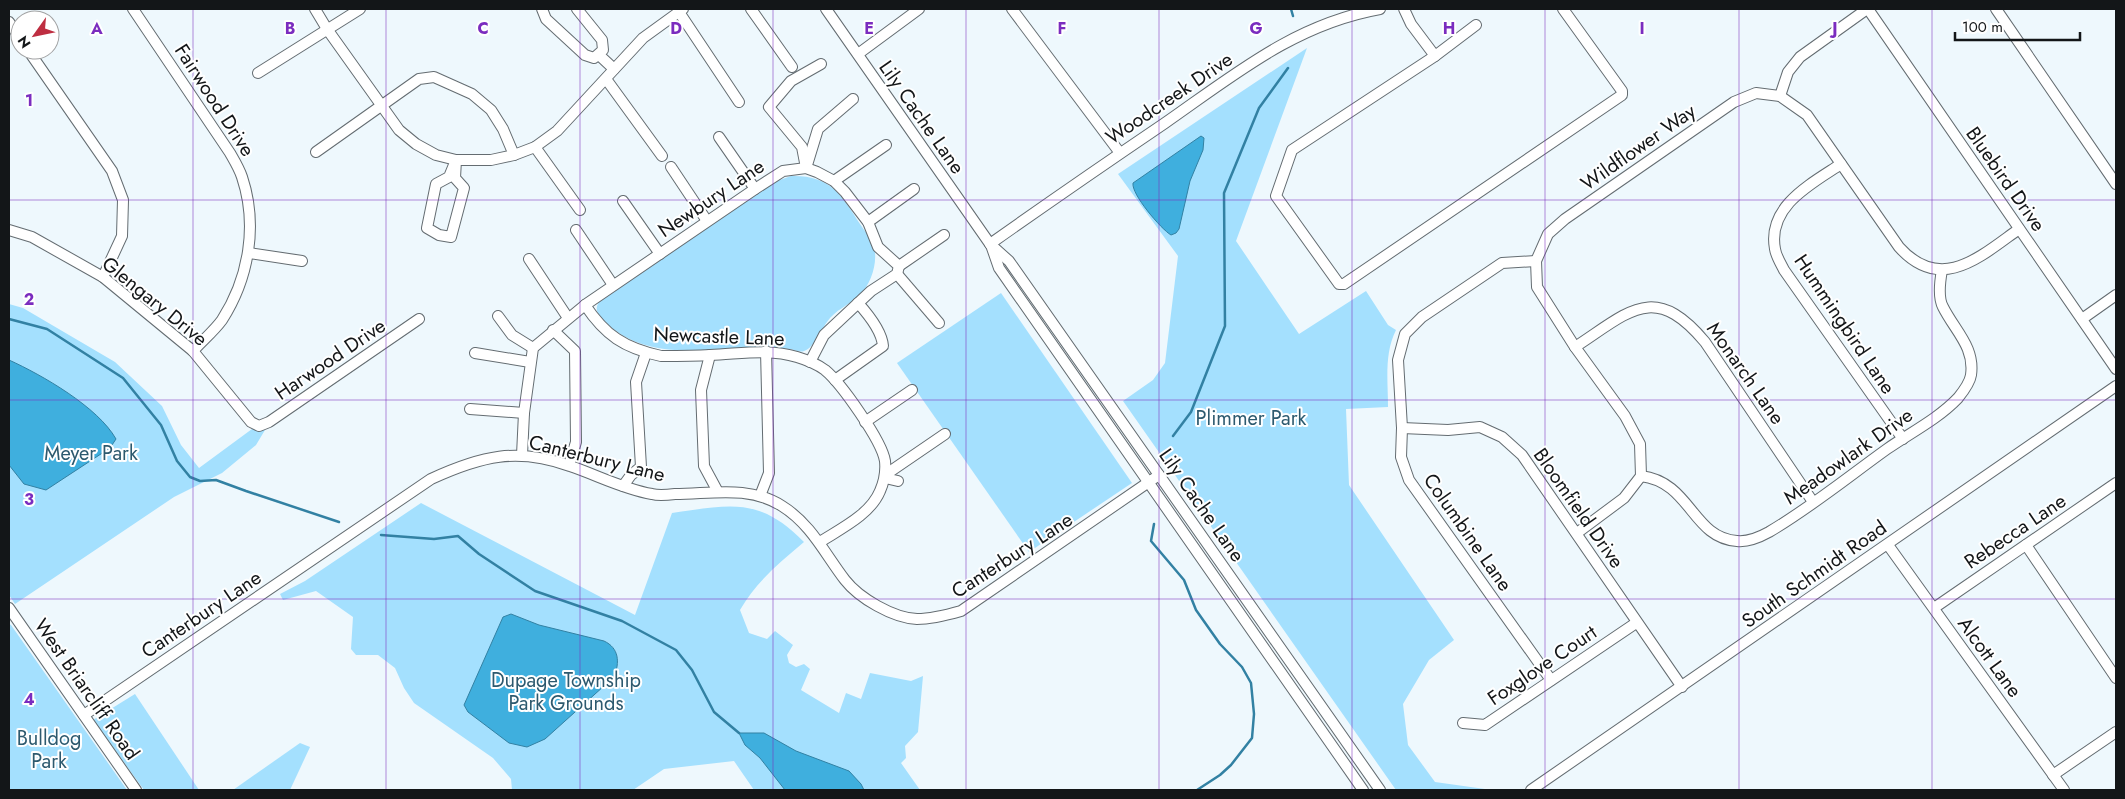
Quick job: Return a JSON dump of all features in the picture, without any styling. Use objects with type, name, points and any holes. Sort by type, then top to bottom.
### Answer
[{"type":"street","name":"Fairwood Drive","points":[[133,9],[223,140],[242,176],[250,219],[249,253],[237,294],[221,322],[193,351]]},
{"type":"street","points":[[315,9],[327,29],[399,130],[416,144],[436,155],[456,160],[490,160],[514,155],[535,147],[557,131],[643,38],[681,10],[739,102]]},
{"type":"street","points":[[258,73],[360,9]]},
{"type":"street","points":[[542,9],[546,19],[586,55],[594,58],[603,50],[602,40],[577,9]]},
{"type":"street","points":[[751,9],[792,67]]},
{"type":"street","name":"Lily Cache Lane","points":[[826,9],[990,244],[1009,261],[1380,790]]},
{"type":"street","points":[[858,54],[919,9]]},
{"type":"street","points":[[1012,9],[1120,153]]},
{"type":"street","name":"Woodcreek Drive","points":[[990,244],[1261,57],[1322,24],[1353,14],[1380,9]]},
{"type":"street","points":[[1404,9],[1411,24],[1435,56]]},
{"type":"street","points":[[1476,25],[1435,56],[1292,150],[1276,196],[1342,285],[1622,95],[1622,91],[1563,9]]},
{"type":"street","points":[[1868,9],[1800,57],[1788,72],[1780,96],[1807,115],[1904,252],[1919,263],[1942,270],[1958,267],[1973,261],[2020,229]]},
{"type":"street","name":"Bluebird Drive","points":[[1868,9],[2116,369]]},
{"type":"street","points":[[1996,9],[2116,184]]},
{"type":"street","points":[[599,55],[614,69]]},
{"type":"street","points":[[35,60],[112,171],[123,200],[122,236],[103,277]]},
{"type":"street","points":[[806,168],[802,147],[769,107],[791,81],[821,64]]},
{"type":"street","points":[[316,152],[419,79],[434,76],[472,94],[491,110],[503,129],[514,155]]},
{"type":"street","points":[[606,79],[662,156]]},
{"type":"street","name":"Wildflower Way","points":[[1641,476],[1640,444],[1625,416],[1575,347],[1537,287],[1536,261],[1548,234],[1565,219],[1726,108],[1756,94],[1780,96]]},
{"type":"street","points":[[806,168],[818,129],[853,99]]},
{"type":"street","points":[[719,137],[755,189]]},
{"type":"street","points":[[834,181],[886,145]]},
{"type":"street","points":[[535,147],[580,210]]},
{"type":"street","points":[[456,160],[455,178],[464,188],[452,237],[439,235],[427,228],[436,184],[448,177],[456,160]]},
{"type":"street","name":"Hummingbird Lane","points":[[1841,164],[1799,192],[1783,211],[1774,230],[1775,250],[1784,270],[1903,439]]},
{"type":"street","points":[[671,167],[707,221]]},
{"type":"street","points":[[806,168],[834,181],[845,192],[868,222],[878,247],[939,323]]},
{"type":"street","name":"Newbury Lane","points":[[533,348],[568,318],[613,285],[782,171],[806,168]]},
{"type":"street","points":[[868,222],[914,189]]},
{"type":"street","points":[[623,201],[660,254]]},
{"type":"street","name":"Glengary Drive","points":[[9,230],[32,237],[103,277],[193,351],[251,422],[259,426]]},
{"type":"street","points":[[576,230],[613,285]]},
{"type":"street","points":[[820,542],[866,511],[880,493],[885,477],[885,461],[880,446],[835,380],[825,370],[810,362],[824,335],[871,291],[944,235]]},
{"type":"street","name":"Lily Cache Lane","points":[[990,244],[999,268],[1364,790]]},
{"type":"street","points":[[249,253],[302,261]]},
{"type":"street","points":[[529,259],[568,318]]},
{"type":"street","name":"Columbine Lane","points":[[1536,261],[1502,263],[1422,317],[1405,334],[1398,360],[1402,457],[1409,480],[1551,680]]},
{"type":"street","name":"Meadowlark Drive","points":[[1641,476],[1652,477],[1668,484],[1711,531],[1723,539],[1738,542],[1768,532],[1813,502],[1958,398],[1971,378],[1971,355],[1958,330],[1942,306],[1940,282],[1942,270]]},
{"type":"street","points":[[2082,319],[2116,295]]},
{"type":"street","points":[[835,380],[883,346],[883,342],[872,322],[858,303]]},
{"type":"street","name":"Newcastle Lane","points":[[585,305],[598,325],[620,342],[646,353],[661,356],[766,351],[796,356],[810,362]]},
{"type":"street","name":"Monarch Lane","points":[[1575,347],[1632,311],[1652,307],[1668,309],[1689,323],[1706,342],[1813,502]]},
{"type":"street","points":[[498,316],[512,335],[533,348],[524,413],[522,455]]},
{"type":"street","name":"Harwood Drive","points":[[259,426],[268,422],[419,319]]},
{"type":"street","points":[[553,330],[575,351],[576,442],[569,465]]},
{"type":"street","points":[[760,496],[770,473],[766,351]]},
{"type":"street","points":[[475,353],[530,362]]},
{"type":"street","points":[[623,486],[631,475],[641,467],[636,382],[646,353]]},
{"type":"street","points":[[710,355],[701,390],[704,466],[718,492]]},
{"type":"street","name":"South Schmidt Road","points":[[1531,790],[2116,386]]},
{"type":"street","points":[[865,422],[912,390]]},
{"type":"street","points":[[470,409],[524,413]]},
{"type":"street","name":"Bloomfield Drive","points":[[1402,428],[1448,430],[1480,427],[1502,436],[1522,455],[1577,533],[1636,623],[1682,686]]},
{"type":"street","points":[[885,477],[945,434]]},
{"type":"street","name":"Canterbury Lane","points":[[84,715],[431,479],[463,464],[492,458],[522,455],[569,465],[623,486],[654,495],[739,492],[760,496],[781,505],[802,522],[820,542],[846,581],[869,602],[915,619],[944,616],[961,611],[1160,475]]},
{"type":"street","points":[[1577,533],[1624,498],[1641,476]]},
{"type":"street","points":[[885,477],[898,481]]},
{"type":"street","name":"Rebecca Lane","points":[[1934,608],[2116,483]]},
{"type":"street","name":"Alcott Lane","points":[[1888,545],[2064,790]]},
{"type":"street","points":[[2026,545],[2116,678]]},
{"type":"street","name":"West Briarcliff Road","points":[[9,609],[136,790]]},
{"type":"street","name":"Foxglove Court","points":[[1463,723],[1485,725],[1636,623]]},
{"type":"street","points":[[2054,775],[2116,732]]},
{"type":"green space","name":"Plimmer Park","points":[[1307,48],[1236,241],[1299,334],[1366,291],[1388,325],[1396,330],[1388,358],[1388,407],[1346,409],[1349,485],[1454,640],[1429,660],[1403,704],[1408,745],[1435,782],[1492,790],[1396,790],[1123,401],[1153,380],[1165,363],[1178,256],[1118,174]]},
{"type":"green space","points":[[791,176],[816,179],[833,188],[847,204],[870,238],[875,250],[875,264],[871,278],[864,291],[830,318],[808,349],[800,352],[791,349],[763,348],[700,351],[659,348],[639,343],[621,334],[600,317],[597,312],[599,302],[760,192],[777,181]]},
{"type":"green space","points":[[1001,293],[1132,483],[1029,552],[897,363]]},
{"type":"green space","name":"Meyer Park","points":[[9,304],[23,308],[115,362],[162,406],[181,445],[199,468],[252,429],[265,430],[256,445],[222,473],[174,497],[15,604],[9,595]]},
{"type":"green space","name":"Dupage Township Park Grounds","points":[[421,503],[635,615],[672,513],[711,508],[743,507],[758,510],[773,517],[788,527],[804,542],[777,565],[746,600],[740,610],[749,633],[767,639],[775,631],[793,645],[787,655],[789,663],[796,667],[804,664],[810,669],[801,690],[839,713],[846,693],[861,699],[870,673],[911,681],[923,676],[918,732],[905,746],[906,758],[901,763],[920,790],[754,790],[734,761],[664,769],[633,790],[512,790],[511,779],[493,758],[414,703],[404,688],[395,668],[378,655],[356,655],[351,649],[353,617],[316,591],[283,600],[280,594],[305,581]]},
{"type":"green space","name":"Bulldog Park","points":[[9,624],[11,625],[127,790],[9,790]]},
{"type":"green space","points":[[135,694],[199,790],[144,790],[93,720]]},
{"type":"green space","points":[[300,743],[310,747],[290,790],[233,790]]},
{"type":"shaded area","points":[[1201,136],[1204,138],[1203,150],[1190,181],[1179,229],[1171,235],[1154,219],[1142,203],[1133,183]]},
{"type":"shaded area","points":[[9,360],[53,383],[83,404],[108,427],[116,439],[110,448],[46,490],[24,484],[9,465]]},
{"type":"shaded area","points":[[511,614],[539,625],[604,641],[613,647],[617,656],[614,677],[545,739],[527,747],[509,743],[468,712],[464,705],[503,617]]},
{"type":"shaded area","points":[[739,733],[764,733],[796,751],[849,771],[864,790],[785,790],[760,758],[745,745]]},
{"type":"waterway","points":[[1291,9],[1293,16]]},
{"type":"waterway","points":[[1173,436],[1191,412],[1225,326],[1224,193],[1259,108],[1288,68]]},
{"type":"waterway","points":[[9,319],[47,329],[123,378],[161,425],[177,461],[190,477],[200,481],[216,480],[339,522]]},
{"type":"waterway","points":[[1154,524],[1151,541],[1184,580],[1196,610],[1220,644],[1242,667],[1251,683],[1254,714],[1252,738],[1231,765],[1220,775],[1197,790]]},
{"type":"waterway","points":[[381,535],[434,539],[458,536],[479,554],[535,591],[622,621],[676,650],[692,670],[714,712],[739,733]]}]
